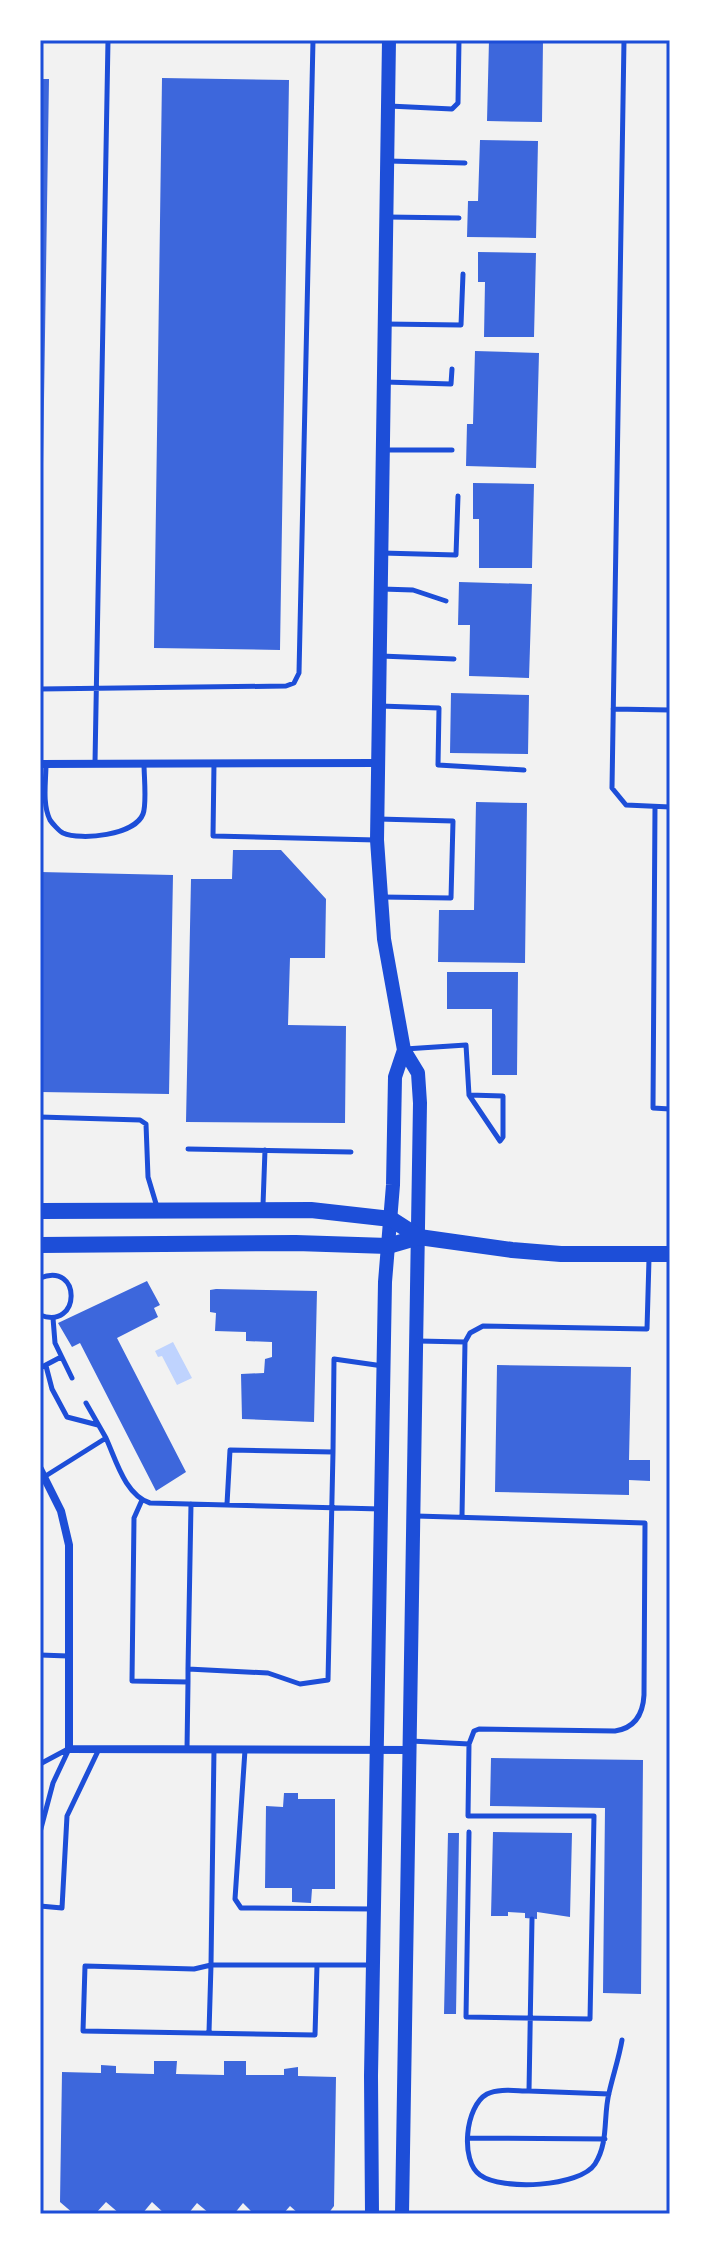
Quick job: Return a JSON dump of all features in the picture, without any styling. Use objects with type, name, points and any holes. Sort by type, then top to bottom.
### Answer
[{"type":"main road","points":[[40,1211],[311,1210],[391,1219],[419,1237]]},
{"type":"main road","points":[[40,1245],[296,1243],[388,1246],[419,1237],[544,1253],[670,1254]]},
{"type":"street","points":[[389,40],[377,840],[387,956],[404,1050],[419,1080],[418,1341],[402,2214]]},
{"type":"street","points":[[43,764],[378,763]]},
{"type":"street","points":[[372,2214],[373,1965],[384,1366],[395,1077],[404,1050]]},
{"type":"street","points":[[42,1473],[61,1511],[69,1545],[69,1749],[377,1750],[410,1746]]},
{"type":"lane","points":[[95,764],[108,40]]},
{"type":"lane","points":[[40,689],[286,686],[294,683],[299,673],[313,40]]},
{"type":"lane","points":[[388,106],[452,109],[458,103],[459,40]]},
{"type":"lane","points":[[624,40],[612,788],[626,805],[670,807]]},
{"type":"lane","points":[[387,161],[465,163]]},
{"type":"lane","points":[[386,217],[459,218]]},
{"type":"lane","points":[[384,324],[461,325],[463,274]]},
{"type":"lane","points":[[384,382],[451,384],[452,369]]},
{"type":"lane","points":[[383,450],[452,450]]},
{"type":"lane","points":[[381,553],[456,555],[458,496]]},
{"type":"lane","points":[[381,589],[413,590],[446,601]]},
{"type":"lane","points":[[380,656],[454,659]]},
{"type":"lane","points":[[379,706],[439,708],[438,765],[524,770]]},
{"type":"lane","points":[[613,709],[670,710]]},
{"type":"lane","points":[[214,763],[213,836],[377,840]]},
{"type":"lane","points":[[43,764],[50,820],[62,833],[78,836],[112,834],[132,828],[143,814],[144,764]]},
{"type":"lane","points":[[655,807],[653,1108],[670,1109]]},
{"type":"lane","points":[[377,819],[453,821],[451,898],[380,897]]},
{"type":"lane","points":[[404,1050],[466,1045],[469,1095],[500,1141],[503,1137],[503,1096],[469,1095]]},
{"type":"lane","points":[[40,1117],[140,1120],[146,1124],[148,1177],[158,1210]]},
{"type":"lane","points":[[188,1149],[351,1152]]},
{"type":"lane","points":[[263,1209],[265,1150]]},
{"type":"lane","points":[[462,1516],[465,1342],[470,1333],[483,1326],[647,1329],[649,1254]]},
{"type":"lane","points":[[40,1278],[50,1274],[57,1276],[64,1279],[72,1291],[66,1312],[53,1318],[40,1315]]},
{"type":"lane","points":[[53,1318],[55,1343],[72,1378]]},
{"type":"lane","points":[[418,1341],[465,1342]]},
{"type":"lane","points":[[61,1357],[43,1367],[67,1417],[98,1425]]},
{"type":"lane","points":[[188,1669],[268,1673],[300,1684],[328,1680],[334,1359],[384,1366]]},
{"type":"lane","points":[[86,1403],[130,1488],[150,1503],[382,1509]]},
{"type":"lane","points":[[42,1473],[106,1438]]},
{"type":"lane","points":[[227,1504],[230,1450],[333,1452]]},
{"type":"lane","points":[[142,1500],[134,1518],[132,1681],[188,1682]]},
{"type":"lane","points":[[187,1749],[191,1504]]},
{"type":"lane","points":[[415,1516],[645,1523],[644,1695],[639,1718],[629,1727],[615,1731],[479,1729],[474,1731],[469,1744],[468,1816],[594,1816],[590,2019],[466,2017],[469,1832]]},
{"type":"lane","points":[[40,1655],[69,1656]]},
{"type":"lane","points":[[410,1746],[469,1744]]},
{"type":"lane","points":[[40,1764],[69,1749]]},
{"type":"lane","points":[[40,1832],[53,1783],[69,1749]]},
{"type":"lane","points":[[40,1906],[62,1908],[67,1816],[99,1749]]},
{"type":"lane","points":[[209,2032],[214,1749]]},
{"type":"lane","points":[[245,1750],[235,1899],[241,1908],[374,1909]]},
{"type":"lane","points":[[529,2091],[532,1919]]},
{"type":"lane","points":[[317,1965],[315,2035],[83,2031],[85,1966],[194,1969],[211,1965],[317,1965],[373,1965]]},
{"type":"lane","points":[[609,2094],[495,2091],[480,2099],[470,2117],[469,2158],[474,2168],[481,2176],[493,2181],[520,2183],[578,2179],[594,2166],[605,2139],[609,2094],[622,2040]]},
{"type":"lane","points":[[469,2138],[605,2139]]},
{"type":"water","points":[[173,1342],[192,1378],[177,1385],[162,1356],[158,1357],[155,1351]]},
{"type":"building","points":[[489,40],[543,40],[542,122],[487,121]]},
{"type":"building","points":[[162,78],[289,80],[280,650],[154,648]]},
{"type":"building","points":[[40,79],[49,79],[43,464],[40,464]]},
{"type":"building","points":[[480,140],[538,141],[536,238],[467,237],[468,201],[478,201]]},
{"type":"building","points":[[478,252],[536,253],[534,337],[484,337],[485,282],[478,282]]},
{"type":"building","points":[[475,351],[539,353],[536,468],[466,466],[467,424],[473,424]]},
{"type":"building","points":[[473,483],[534,484],[532,568],[479,568],[479,519],[473,519]]},
{"type":"building","points":[[459,582],[532,584],[529,678],[469,676],[470,625],[458,625]]},
{"type":"building","points":[[451,693],[529,695],[528,754],[450,753]]},
{"type":"building","points":[[476,802],[527,803],[525,963],[438,962],[439,910],[474,910]]},
{"type":"building","points":[[233,850],[281,850],[326,899],[325,958],[290,958],[288,1025],[346,1026],[345,1123],[186,1122],[191,879],[232,879]]},
{"type":"building","points":[[40,872],[173,875],[169,1094],[40,1092]]},
{"type":"building","points":[[447,972],[518,972],[517,1075],[492,1075],[492,1009],[447,1009]]},
{"type":"building","points":[[147,1281],[160,1305],[154,1308],[158,1317],[117,1338],[186,1472],[156,1491],[80,1343],[72,1347],[58,1323]]},
{"type":"building","points":[[210,1290],[317,1291],[314,1422],[242,1419],[241,1374],[264,1373],[265,1359],[272,1357],[272,1342],[246,1341],[246,1332],[215,1331],[216,1313],[210,1312]]},
{"type":"building","points":[[497,1365],[631,1367],[629,1460],[650,1460],[650,1481],[629,1480],[629,1495],[495,1492]]},
{"type":"building","points":[[491,1758],[643,1760],[641,1994],[603,1993],[605,1808],[490,1806]]},
{"type":"building","points":[[284,1793],[298,1793],[298,1799],[335,1799],[335,1889],[312,1889],[311,1903],[292,1902],[292,1888],[265,1888],[266,1806],[283,1807]]},
{"type":"building","points":[[493,1832],[572,1833],[570,1917],[537,1912],[537,1919],[525,1918],[525,1913],[508,1912],[508,1916],[491,1916]]},
{"type":"building","points":[[448,1833],[459,1833],[456,2014],[444,2014]]},
{"type":"building","points":[[154,2061],[177,2061],[176,2074],[224,2075],[224,2061],[246,2061],[246,2075],[284,2075],[284,2069],[298,2067],[298,2076],[336,2077],[334,2206],[328,2214],[299,2214],[290,2206],[283,2214],[254,2214],[243,2203],[234,2214],[210,2214],[197,2203],[188,2214],[165,2214],[152,2202],[142,2214],[120,2214],[106,2202],[95,2214],[74,2214],[60,2202],[62,2072],[101,2073],[101,2065],[116,2066],[116,2073],[154,2074]]}]
